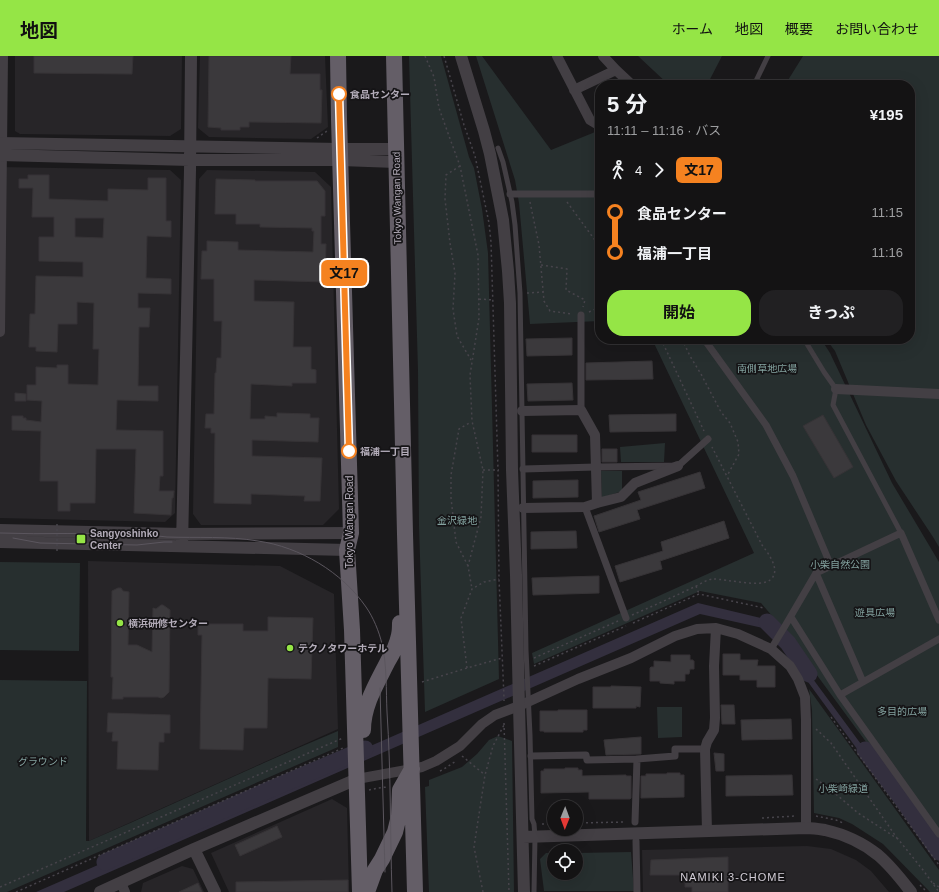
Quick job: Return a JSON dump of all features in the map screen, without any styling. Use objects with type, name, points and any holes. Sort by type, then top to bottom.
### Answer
[{"type":"highway","name":"Tokyo Wangan Road","points":[[338,56],[351,533],[346,550],[352,630],[360,892]]},
{"type":"highway","name":"Tokyo Wangan Road","points":[[394,56],[415,892]]},
{"type":"highway","points":[[357,779],[363,771],[363,724],[366,708],[376,684],[396,647],[399,634],[401,558],[405,534]]},
{"type":"highway","points":[[367,892],[375,870],[398,825],[400,816],[400,790],[412,769]]},
{"type":"street","points":[[0,332],[3,56]]},
{"type":"street","points":[[182,546],[191,56]]},
{"type":"street","points":[[461,56],[490,154],[503,220],[510,303],[512,470],[516,575],[524,671],[523,690],[529,837],[524,892]]},
{"type":"street","points":[[557,56],[590,120],[595,123]]},
{"type":"street","points":[[603,56],[627,80]]},
{"type":"street","points":[[574,90],[616,70]]},
{"type":"street","points":[[1,149],[190,146],[340,155],[396,156]]},
{"type":"street","points":[[1,149],[190,160],[340,155]]},
{"type":"street","points":[[510,194],[595,194]]},
{"type":"street","points":[[581,315],[581,410],[595,435],[597,503]]},
{"type":"street","points":[[708,344],[766,425],[793,476],[832,566]]},
{"type":"street","points":[[836,389],[939,394]]},
{"type":"street","points":[[522,411],[581,410]]},
{"type":"street","points":[[523,508],[585,507],[621,497],[635,483],[678,466],[708,439]]},
{"type":"street","points":[[523,469],[678,466]]},
{"type":"street","points":[[585,507],[626,618]]},
{"type":"street","points":[[0,530],[182,534],[351,533]]},
{"type":"street","points":[[773,646],[816,574],[901,533],[939,620]]},
{"type":"street","points":[[0,542],[346,550]]},
{"type":"street","points":[[816,574],[863,682]]},
{"type":"street","points":[[791,617],[840,695],[939,834]]},
{"type":"street","points":[[707,831],[705,749],[714,730],[714,666],[716,628]]},
{"type":"street","points":[[100,892],[123,887],[194,849],[357,779],[422,767],[436,762],[460,746],[482,724],[495,715],[631,658],[675,636],[697,629],[716,628],[773,646],[790,666],[798,679],[805,697],[806,828]]},
{"type":"street","points":[[840,695],[939,639]]},
{"type":"street","points":[[531,756],[586,755],[587,760],[637,759],[675,756],[675,749],[705,749]]},
{"type":"street","points":[[635,822],[637,759]]},
{"type":"street","points":[[529,837],[806,828],[825,830],[867,847],[889,866],[911,892]]},
{"type":"street","points":[[636,841],[637,892]]},
{"type":"street","points":[[194,849],[215,892]]},
{"type":"lane","points":[[756,80],[768,56]]},
{"type":"lane","points":[[498,148],[503,162],[515,225],[520,293],[526,642],[524,671]]},
{"type":"lane","points":[[807,344],[836,389],[833,405],[901,533]]},
{"type":"lane","points":[[524,704],[531,756],[532,819],[534,824],[529,837],[534,892]]},
{"type":"path","points":[[426,56],[434,77],[439,108],[460,166],[478,256],[479,318],[470,375],[472,421],[483,470],[481,518],[468,566]]},
{"type":"path","points":[[444,56],[475,156],[489,223],[491,242],[494,300],[499,579],[509,892]]},
{"type":"path","points":[[460,166],[446,175],[445,199],[455,273],[453,309],[458,336],[471,361]]},
{"type":"path","points":[[529,194],[539,245],[544,301],[550,311],[581,315],[595,309]]},
{"type":"path","points":[[561,194],[595,241]]},
{"type":"path","points":[[541,265],[567,269],[566,290],[585,300],[581,315]]},
{"type":"path","points":[[520,293],[544,292]]},
{"type":"path","points":[[478,299],[494,300]]},
{"type":"path","points":[[684,344],[721,412],[730,423],[738,442],[739,454],[727,476]]},
{"type":"path","points":[[467,668],[461,618],[472,589],[468,566],[456,542],[450,475],[459,429],[472,421]]},
{"type":"path","points":[[483,470],[498,470]]},
{"type":"path","points":[[57,551],[58,522]]},
{"type":"path","points":[[712,579],[755,584],[770,581],[773,576],[774,566],[772,559],[762,545]]},
{"type":"path","points":[[472,589],[484,582],[499,579]]},
{"type":"path","points":[[696,586],[700,594]]},
{"type":"path","points":[[524,671],[700,594],[764,608]]},
{"type":"path","points":[[420,683],[502,658]]},
{"type":"path","points":[[831,717],[939,865]]},
{"type":"path","points":[[806,720],[831,743],[898,839],[924,870],[939,892]]},
{"type":"path","points":[[483,892],[474,847],[486,775],[493,746],[504,725]]},
{"type":"path","points":[[0,887],[347,736]]},
{"type":"path","points":[[16,892],[347,746]]},
{"type":"path","points":[[462,756],[486,775]]},
{"type":"path","points":[[806,772],[830,789],[858,813],[898,839]]},
{"type":"path","points":[[369,791],[403,784]]},
{"type":"path","points":[[534,824],[547,824]]},
{"type":"path","points":[[932,882],[939,887]]},
{"type":"shaded area","points":[[15,56],[182,56],[181,129],[170,136],[20,134],[15,131]]},
{"type":"shaded area","points":[[200,56],[325,56],[328,127],[311,139],[209,137],[198,128]]},
{"type":"shaded area","points":[[0,167],[170,170],[181,180],[175,513],[165,522],[0,518]]},
{"type":"shaded area","points":[[207,170],[315,172],[331,187],[339,509],[323,525],[201,525],[193,514],[199,179]]},
{"type":"shaded area","points":[[88,561],[280,566],[334,594],[338,729],[89,841]]},
{"type":"shaded area","points":[[698,603],[765,619],[785,641],[939,850],[939,861],[781,645],[767,629],[700,614],[64,892],[36,892]]},
{"type":"shaded area","points":[[332,799],[347,808],[349,892],[229,892],[211,853]]},
{"type":"shaded area","points":[[807,846],[831,849],[856,860],[871,871],[889,892],[643,892],[642,850]]},
{"type":"shaded area","points":[[182,866],[193,869],[204,892],[141,892],[143,883]]},
{"type":"green space","name":"金沢緑地","points":[[409,56],[441,56],[469,157],[474,168],[482,209],[488,253],[499,679],[425,712],[419,526],[418,371]]},
{"type":"green space","points":[[476,56],[482,56],[551,150],[595,132],[595,321],[530,324],[519,203],[515,180]]},
{"type":"green space","points":[[638,56],[722,56],[710,80],[664,80]]},
{"type":"green space","points":[[803,56],[939,56],[939,547],[896,481],[866,425],[835,351],[830,344],[915,344],[915,80],[788,80]]},
{"type":"green space","name":"小柴自然公園","points":[[654,344],[824,344],[830,353],[892,483],[939,562],[939,841],[780,625],[761,603],[700,591],[534,664],[532,653],[754,553]]},
{"type":"green space","points":[[665,443],[664,462],[621,462],[620,447]]},
{"type":"green space","points":[[601,471],[622,471],[622,491],[602,498]]},
{"type":"green space","points":[[0,562],[80,563],[79,651],[0,650]]},
{"type":"green space","name":"グラウンド","points":[[0,680],[87,681],[86,841],[89,841],[338,731],[338,747],[7,892],[0,892]]},
{"type":"green space","name":"小柴崎緑道","points":[[809,689],[939,870],[939,892],[930,892],[883,844],[852,824],[839,818],[814,813],[812,710]]},
{"type":"green space","points":[[657,707],[682,707],[682,737],[658,738]]},
{"type":"green space","points":[[498,736],[512,741],[514,892],[429,892],[425,787],[429,786],[429,780],[462,767],[477,754],[489,740]]},
{"type":"green space","points":[[631,852],[634,891],[544,891],[540,859],[546,853],[547,880],[583,880],[583,853]]},
{"type":"building","points":[[34,56],[133,56],[132,74],[34,73]]},
{"type":"building","points":[[209,56],[291,56],[290,74],[320,74],[320,90],[322,90],[321,123],[249,122],[249,127],[240,127],[240,130],[221,130],[221,128],[208,127]]},
{"type":"building","points":[[28,175],[49,175],[49,199],[108,201],[108,189],[148,190],[148,178],[166,178],[166,221],[171,221],[171,237],[147,236],[146,278],[171,279],[171,294],[138,293],[138,308],[150,308],[149,327],[139,327],[138,386],[158,386],[158,401],[117,400],[116,430],[163,431],[163,476],[160,476],[159,491],[174,491],[171,515],[134,513],[136,449],[96,449],[95,503],[70,503],[70,511],[58,511],[58,481],[40,481],[41,431],[12,430],[12,416],[23,416],[26,420],[41,422],[42,401],[27,400],[27,385],[36,385],[36,367],[57,368],[57,365],[68,365],[68,384],[98,385],[99,349],[93,349],[94,303],[77,302],[77,324],[58,324],[57,352],[36,351],[36,347],[29,347],[30,314],[35,314],[36,276],[83,277],[83,262],[39,261],[39,237],[54,237],[54,217],[32,217],[33,188],[19,188],[19,179],[28,179]],"holes":[[[75,218],[104,218],[103,238],[75,237]]]},
{"type":"building","points":[[216,179],[255,181],[317,181],[325,191],[325,216],[321,216],[321,244],[326,244],[325,282],[254,280],[254,301],[294,302],[293,347],[311,347],[311,369],[316,370],[316,383],[292,383],[292,386],[251,384],[250,419],[265,419],[265,416],[277,417],[277,413],[310,414],[310,418],[319,418],[318,442],[252,440],[252,456],[322,458],[320,501],[304,501],[305,496],[251,494],[251,504],[214,503],[215,433],[211,433],[211,428],[205,428],[206,414],[214,414],[215,373],[217,358],[221,358],[222,321],[214,321],[214,279],[201,279],[202,251],[207,251],[207,241],[238,242],[238,250],[313,252],[314,231],[312,231],[312,228],[260,227],[260,224],[236,224],[236,214],[215,214]]},
{"type":"building","points":[[572,338],[572,355],[527,356],[526,339]]},
{"type":"building","points":[[652,361],[653,379],[586,380],[586,363]]},
{"type":"building","points":[[572,383],[573,400],[528,401],[527,384]]},
{"type":"building","points":[[15,393],[26,394],[26,401],[15,401]]},
{"type":"building","points":[[676,414],[676,431],[610,432],[609,415]]},
{"type":"building","points":[[823,415],[853,467],[834,478],[803,426]]},
{"type":"building","points":[[532,435],[577,435],[577,452],[532,452]]},
{"type":"building","points":[[602,449],[617,449],[617,462],[602,462]]},
{"type":"building","points":[[700,472],[705,488],[637,510],[640,519],[599,532],[594,516],[641,500],[638,492]]},
{"type":"building","points":[[578,480],[578,497],[533,498],[533,481]]},
{"type":"building","points":[[724,521],[729,538],[660,561],[662,569],[620,582],[615,566],[663,551],[661,542]]},
{"type":"building","points":[[576,531],[577,548],[531,549],[531,532]]},
{"type":"building","points":[[599,576],[599,593],[533,595],[532,578]]},
{"type":"building","points":[[118,588],[129,592],[128,645],[137,645],[152,652],[153,608],[156,609],[163,605],[170,610],[169,692],[164,697],[123,697],[123,699],[112,699],[112,591]]},
{"type":"building","points":[[268,617],[313,618],[311,679],[268,678],[267,728],[244,728],[243,750],[200,749],[202,635],[198,635],[198,624],[243,624],[243,631],[268,631]]},
{"type":"building","points":[[723,654],[740,654],[740,660],[758,660],[757,666],[775,666],[775,687],[757,687],[757,680],[740,680],[740,675],[723,675]]},
{"type":"building","points":[[671,655],[690,655],[690,660],[694,661],[694,669],[690,669],[689,674],[685,674],[685,681],[674,681],[674,684],[660,683],[660,681],[650,681],[650,668],[654,667],[654,661],[671,662]]},
{"type":"building","points":[[593,687],[641,687],[640,707],[593,708]]},
{"type":"building","points":[[721,705],[734,705],[735,724],[722,724]]},
{"type":"building","points":[[587,710],[587,730],[583,730],[583,732],[540,731],[540,711]]},
{"type":"building","points":[[108,713],[170,715],[170,733],[164,733],[164,742],[159,742],[158,770],[117,769],[118,741],[112,741],[113,732],[107,732]]},
{"type":"building","points":[[791,719],[792,739],[742,740],[741,720]]},
{"type":"building","points":[[641,737],[641,754],[606,755],[604,740]]},
{"type":"building","points":[[714,753],[724,754],[724,771],[716,771]]},
{"type":"building","points":[[578,768],[578,770],[582,770],[582,776],[631,776],[631,798],[589,799],[589,792],[541,793],[541,771],[544,771],[544,769]]},
{"type":"building","points":[[680,773],[680,775],[684,775],[684,797],[641,798],[641,776],[646,776],[646,774]]},
{"type":"building","points":[[792,775],[793,795],[726,796],[726,776]]},
{"type":"building","points":[[277,826],[282,837],[240,856],[235,845]]},
{"type":"building","points":[[728,857],[728,892],[692,892],[692,887],[685,887],[685,875],[650,875],[651,860]]},
{"type":"building","points":[[348,880],[348,892],[236,892],[236,882]]},
{"type":"building","points":[[198,883],[202,892],[179,892]]},
{"type":"waterway","points":[[767,622],[788,643],[809,674]]},
{"type":"waterway","points":[[105,862],[365,749]]},
{"type":"waterway","points":[[865,750],[939,852]]},
{"type":"tram line","points":[[0,533],[102,533],[140,534],[167,537],[247,539],[274,544],[304,555],[319,563],[345,583],[356,594],[371,615],[376,624],[384,652],[389,757],[392,892]]},
{"type":"tram line","points":[[13,538],[40,543],[137,545],[172,542]]},
{"type":"tram line","points":[[380,688],[385,872]]},
{"type":"bus line","name":"文17","points":[[339,94],[349,451]]},
{"type":"place","name":"食品センター","points":[[339,94]]},
{"type":"place","name":"福浦一丁目","points":[[349,451]]},
{"type":"place","name":"Sangyoshinko Center","points":[[81,539]]},
{"type":"place","name":"横浜研修センター","points":[[120,623]]},
{"type":"place","name":"テクノタワーホテル","points":[[290,648]]},
{"type":"district","name":"NAMIKI 3-CHOME","points":[[733,877]]},
{"type":"park label","name":"南側草地広場","points":[[767,368]]},
{"type":"park label","name":"遊具広場","points":[[875,612]]},
{"type":"park label","name":"多目的広場","points":[[902,711]]}]
